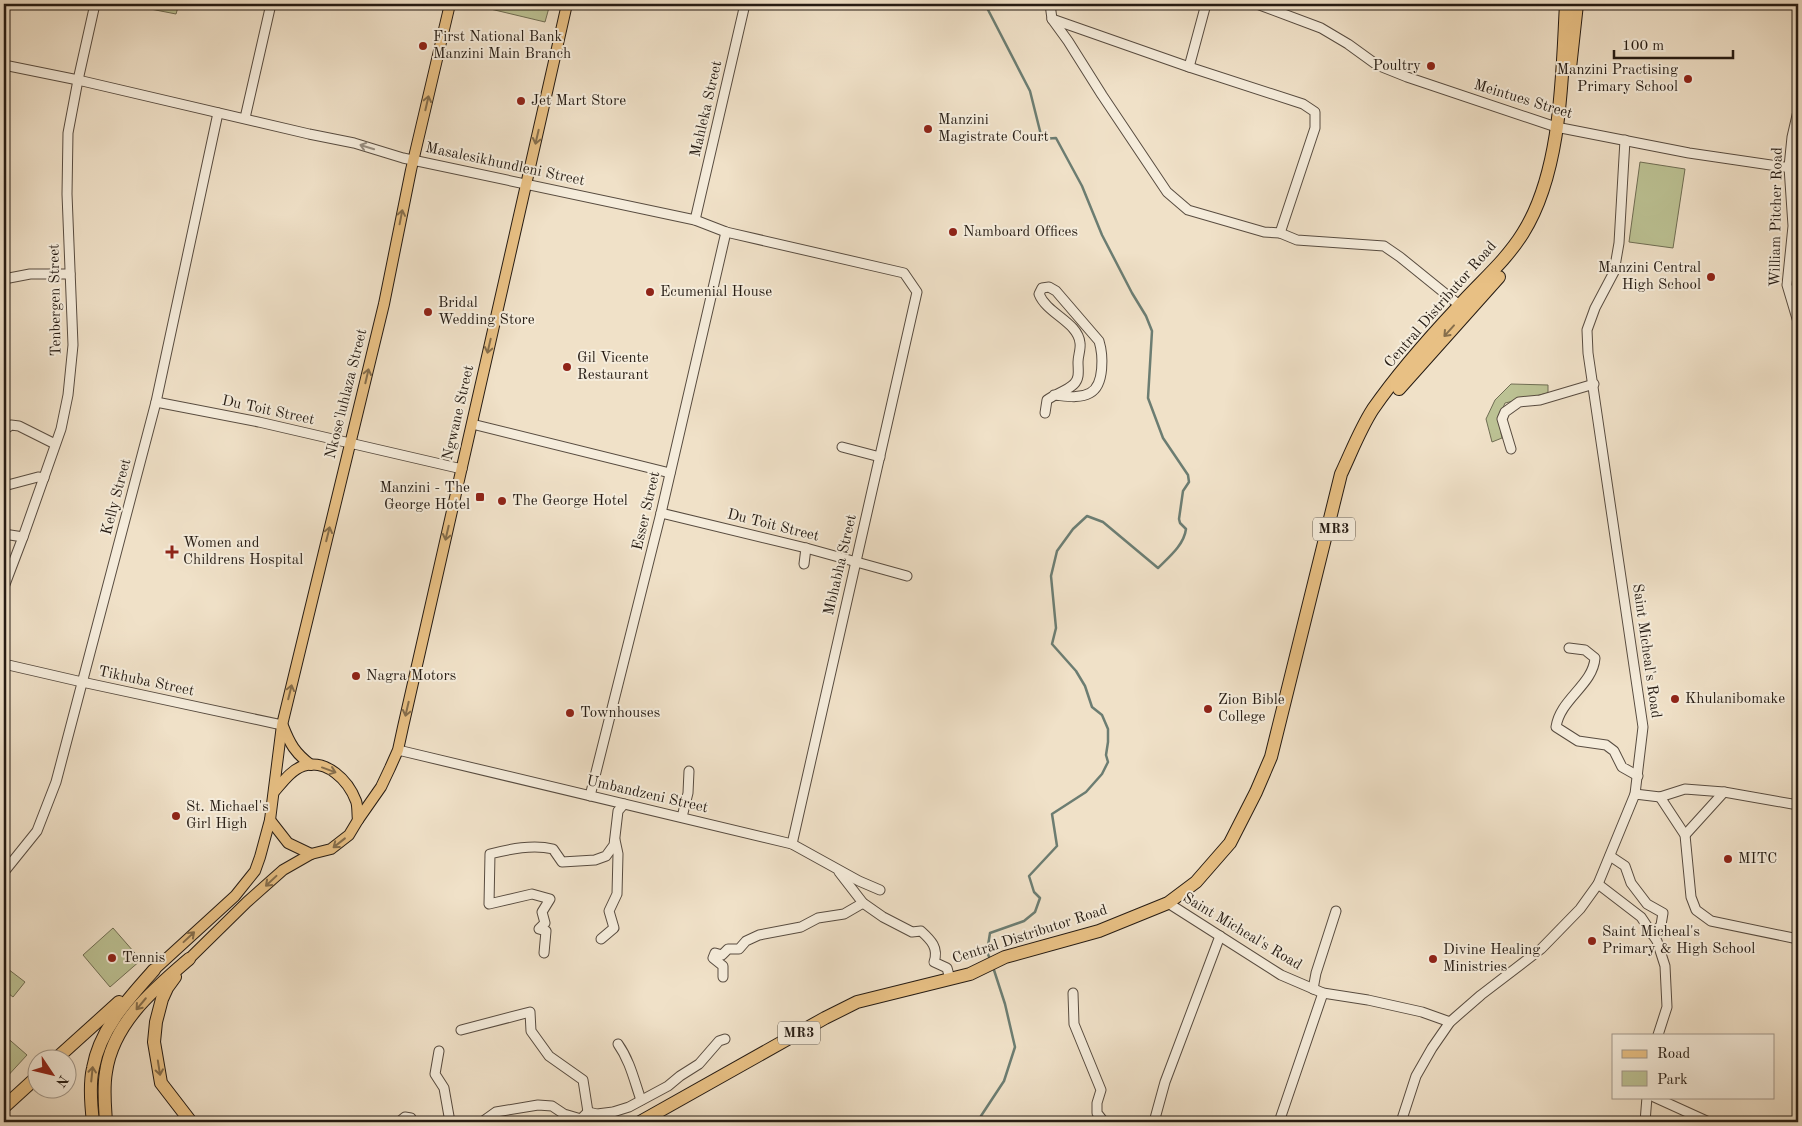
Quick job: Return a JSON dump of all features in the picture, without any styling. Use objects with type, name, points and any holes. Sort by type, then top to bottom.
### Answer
[{"type":"highway","name":"Central Distributor Road","points":[[1560,127],[1566,4]]},
{"type":"highway","name":"Central Distributor Road","points":[[653,1122],[861,1007],[932,992],[1007,961],[1099,932],[1171,905],[1196,882],[1230,843],[1256,792],[1273,747],[1341,474],[1356,441],[1372,410],[1418,352],[1463,308],[1523,233],[1542,192],[1560,127],[1577,4]]},
{"type":"highway","points":[[106,1122],[104,1088],[106,1070],[118,1036],[129,1018],[158,986],[189,959]]},
{"type":"highway","points":[[189,959],[164,994],[156,1022],[154,1042],[161,1083],[191,1122]]},
{"type":"highway","points":[[68,1048],[154,970]]},
{"type":"highway","points":[[92,1122],[92,1068],[98,1048],[106,1031],[119,1012],[154,970]]},
{"type":"highway","name":"Central Distributor Road","points":[[640,1122],[857,1002],[950,979],[972,976]]},
{"type":"highway","points":[[66,1048],[93,1026]]},
{"type":"highway","points":[[4,1099],[28,1079]]},
{"type":"highway","points":[[4,1107],[28,1085]]},
{"type":"main road","name":"Nkose'luhlaza Street","points":[[274,792],[282,725],[384,304],[414,160],[450,4]]},
{"type":"main road","name":"Ngwane Street","points":[[358,820],[381,787],[398,750],[566,4]]},
{"type":"main road","points":[[282,725],[293,748],[311,765]]},
{"type":"main road","points":[[154,970],[235,896],[255,871],[270,820],[274,792],[293,772],[302,767],[311,765],[334,770],[345,782],[357,802],[358,820],[349,835],[331,849],[311,854],[283,870],[189,959]]},
{"type":"main road","points":[[270,820],[288,843],[311,854]]},
{"type":"street","name":"Tenbergen Street","points":[[4,587],[24,537],[61,429],[68,395],[72,355],[66,194],[68,134],[95,4]]},
{"type":"street","points":[[245,118],[270,4]]},
{"type":"street","name":"Mahleka Street","points":[[695,220],[745,4]]},
{"type":"street","points":[[1050,4],[1052,18],[1102,95],[1168,192],[1188,210],[1264,232],[1280,233],[1297,240],[1384,246],[1463,308]]},
{"type":"street","points":[[1189,67],[1206,4]]},
{"type":"street","name":"Meintues Street","points":[[1257,4],[1321,28],[1348,44],[1377,65],[1560,127],[1689,153],[1794,168]]},
{"type":"street","points":[[1052,18],[1189,67],[1303,104],[1315,112],[1315,128],[1280,233]]},
{"type":"street","name":"Masalesikhundleni Street","points":[[4,65],[354,143],[403,158],[695,220],[726,232],[904,273],[917,292]]},
{"type":"street","name":"William Pitcher Road","points":[[1798,111],[1792,137],[1794,168],[1793,226],[1787,285],[1798,322]]},
{"type":"street","name":"Kelly Street","points":[[4,872],[37,831],[56,782],[156,402],[218,113]]},
{"type":"street","name":"Saint Micheal's Road","points":[[1171,905],[1281,976],[1323,993],[1413,1010],[1450,1022],[1481,995],[1541,949],[1580,909],[1598,884],[1635,794],[1643,727],[1588,353],[1587,330],[1595,308],[1614,272],[1625,140]]},
{"type":"street","name":"Esser Street","points":[[590,796],[661,513],[726,232]]},
{"type":"street","points":[[4,279],[30,274],[70,274]]},
{"type":"street","points":[[1045,413],[1047,400],[1054,395],[1073,385],[1078,376],[1080,341],[1076,332],[1042,302],[1039,294],[1042,288],[1049,287],[1056,291],[1099,341],[1102,350],[1098,384],[1091,393],[1074,397],[1054,395]]},
{"type":"street","name":"Mbhabha Street","points":[[792,844],[917,292]]},
{"type":"street","points":[[1511,449],[1502,418],[1510,409],[1519,402],[1540,400],[1594,384]]},
{"type":"street","name":"Du Toit Street","points":[[156,402],[351,442],[462,469]]},
{"type":"street","points":[[472,424],[670,472]]},
{"type":"street","points":[[4,430],[11,425],[19,426],[55,444]]},
{"type":"street","points":[[842,447],[880,457]]},
{"type":"street","points":[[4,486],[38,477],[44,478]]},
{"type":"street","name":"Du Toit Street","points":[[661,513],[806,548],[907,576]]},
{"type":"street","points":[[4,534],[24,537]]},
{"type":"street","points":[[804,564],[806,548]]},
{"type":"street","points":[[1568,648],[1585,650],[1595,658],[1595,666],[1564,708],[1557,720],[1556,727],[1578,741],[1606,745],[1614,750],[1622,767],[1638,776]]},
{"type":"street","name":"Tikhuba Street","points":[[4,664],[282,725]]},
{"type":"street","name":"Umbandzeni Street","points":[[398,750],[792,844],[880,890]]},
{"type":"street","points":[[682,818],[688,793],[689,771]]},
{"type":"street","points":[[1635,794],[1660,797],[1685,789],[1724,792],[1798,805]]},
{"type":"street","points":[[1685,835],[1724,792]]},
{"type":"street","points":[[1660,797],[1685,835],[1691,897],[1696,910],[1711,921],[1798,939]]},
{"type":"street","points":[[544,953],[546,931],[539,929],[545,923],[542,912],[550,900],[532,894],[489,904],[490,854],[508,849],[542,846],[552,848],[562,862],[595,860],[606,856],[614,845],[618,811],[624,804]]},
{"type":"street","points":[[602,939],[614,928],[609,911],[618,894],[618,854],[615,839]]},
{"type":"street","points":[[1610,856],[1625,866],[1631,883],[1647,904],[1663,913],[1661,925],[1653,935]]},
{"type":"street","points":[[836,868],[863,903],[883,917],[912,932],[921,931],[932,941],[936,956],[934,962],[947,968],[950,979]]},
{"type":"street","points":[[1598,884],[1641,917],[1657,941],[1664,966],[1667,1007],[1658,1034]]},
{"type":"street","points":[[723,977],[723,966],[711,959],[715,953],[722,955],[728,949],[739,949],[746,940],[759,935],[801,927],[818,918],[844,914],[863,903]]},
{"type":"street","points":[[1313,989],[1318,966],[1336,911]]},
{"type":"street","points":[[1154,1122],[1166,1082],[1220,936]]},
{"type":"street","points":[[1073,993],[1074,1024],[1101,1090],[1097,1103],[1097,1113],[1104,1122]]},
{"type":"street","points":[[1279,1122],[1323,993]]},
{"type":"street","points":[[461,1030],[530,1012],[531,1031],[549,1056],[583,1080],[588,1112]]},
{"type":"street","points":[[1401,1122],[1416,1076],[1450,1022]]},
{"type":"street","points":[[588,1112],[598,1114],[629,1107],[668,1086],[699,1064],[719,1041],[725,1039]]},
{"type":"street","points":[[618,1044],[632,1069],[641,1100]]},
{"type":"street","points":[[439,1051],[435,1074],[444,1088],[450,1122]]},
{"type":"street","points":[[1645,1122],[1647,1098]]},
{"type":"street","points":[[1656,1098],[1709,1122]]},
{"type":"street","points":[[482,1122],[496,1112],[538,1105],[552,1106],[564,1114],[581,1119],[588,1112]]},
{"type":"street","points":[[399,1122],[405,1116],[411,1118]]},
{"type":"green space","points":[[125,4],[179,4],[176,14]]},
{"type":"green space","points":[[483,4],[550,4],[545,22],[482,7]]},
{"type":"green space","points":[[1640,162],[1685,169],[1673,248],[1629,242]]},
{"type":"green space","points":[[1798,249],[1798,302],[1794,294],[1793,256]]},
{"type":"green space","points":[[1511,384],[1548,385],[1548,393],[1505,403],[1500,421],[1502,438],[1492,442],[1486,419],[1495,400]]},
{"type":"green space","name":"Tennis","points":[[113,928],[141,960],[110,987],[83,955]]},
{"type":"green space","points":[[8,969],[25,982],[13,997],[4,990],[4,974]]},
{"type":"green space","points":[[4,1035],[27,1055],[4,1080]]},
{"type":"waterway","points":[[985,4],[1030,91],[1042,139],[1056,138],[1082,186],[1102,235],[1146,316],[1152,331],[1148,398],[1163,438],[1188,475],[1189,482],[1183,491],[1179,519],[1186,529],[1185,535],[1175,550],[1158,568],[1103,522],[1087,516],[1073,529],[1057,551],[1051,576],[1056,628],[1052,644],[1076,671],[1085,686],[1092,707],[1102,715],[1108,729],[1106,755],[1108,762],[1102,774],[1086,792],[1052,814],[1057,846],[1029,876],[1034,892],[1040,898],[1035,912],[1024,921],[990,933],[987,952],[990,959]]},
{"type":"waterway","points":[[977,1122],[1004,1081],[1015,1047],[1005,1004],[993,967]]},
{"type":"place","name":"First National Bank Manzini Main Branch","points":[[423,46]]},
{"type":"place","name":"Poultry","points":[[1431,66]]},
{"type":"place","name":"Manzini Practising Primary School","points":[[1688,79]]},
{"type":"place","name":"Jet Mart Store","points":[[521,101]]},
{"type":"place","name":"Manzini Magistrate Court","points":[[928,129]]},
{"type":"place","name":"Namboard Offices","points":[[953,232]]},
{"type":"place","name":"Manzini Central High School","points":[[1711,277]]},
{"type":"place","name":"Ecumenial House","points":[[650,292]]},
{"type":"place","name":"Bridal Wedding Store","points":[[428,312]]},
{"type":"place","name":"Gil Vicente Restaurant","points":[[567,367]]},
{"type":"place","name":"Manzini - The George Hotel","points":[[480,497]]},
{"type":"place","name":"The George Hotel","points":[[502,501]]},
{"type":"place","name":"Women and Childrens Hospital","points":[[172,552]]},
{"type":"place","name":"Nagra Motors","points":[[356,676]]},
{"type":"place","name":"Khulanibomake","points":[[1675,699]]},
{"type":"place","name":"Zion Bible College","points":[[1208,709]]},
{"type":"place","name":"Townhouses","points":[[570,713]]},
{"type":"place","name":"St. Michael's Girl High","points":[[176,816]]},
{"type":"place","name":"MITC","points":[[1728,859]]},
{"type":"place","name":"Saint Micheal's Primary & High School","points":[[1592,941]]},
{"type":"place","name":"Tennis","points":[[112,958]]},
{"type":"place","name":"Divine Healing Ministries","points":[[1433,959]]}]
